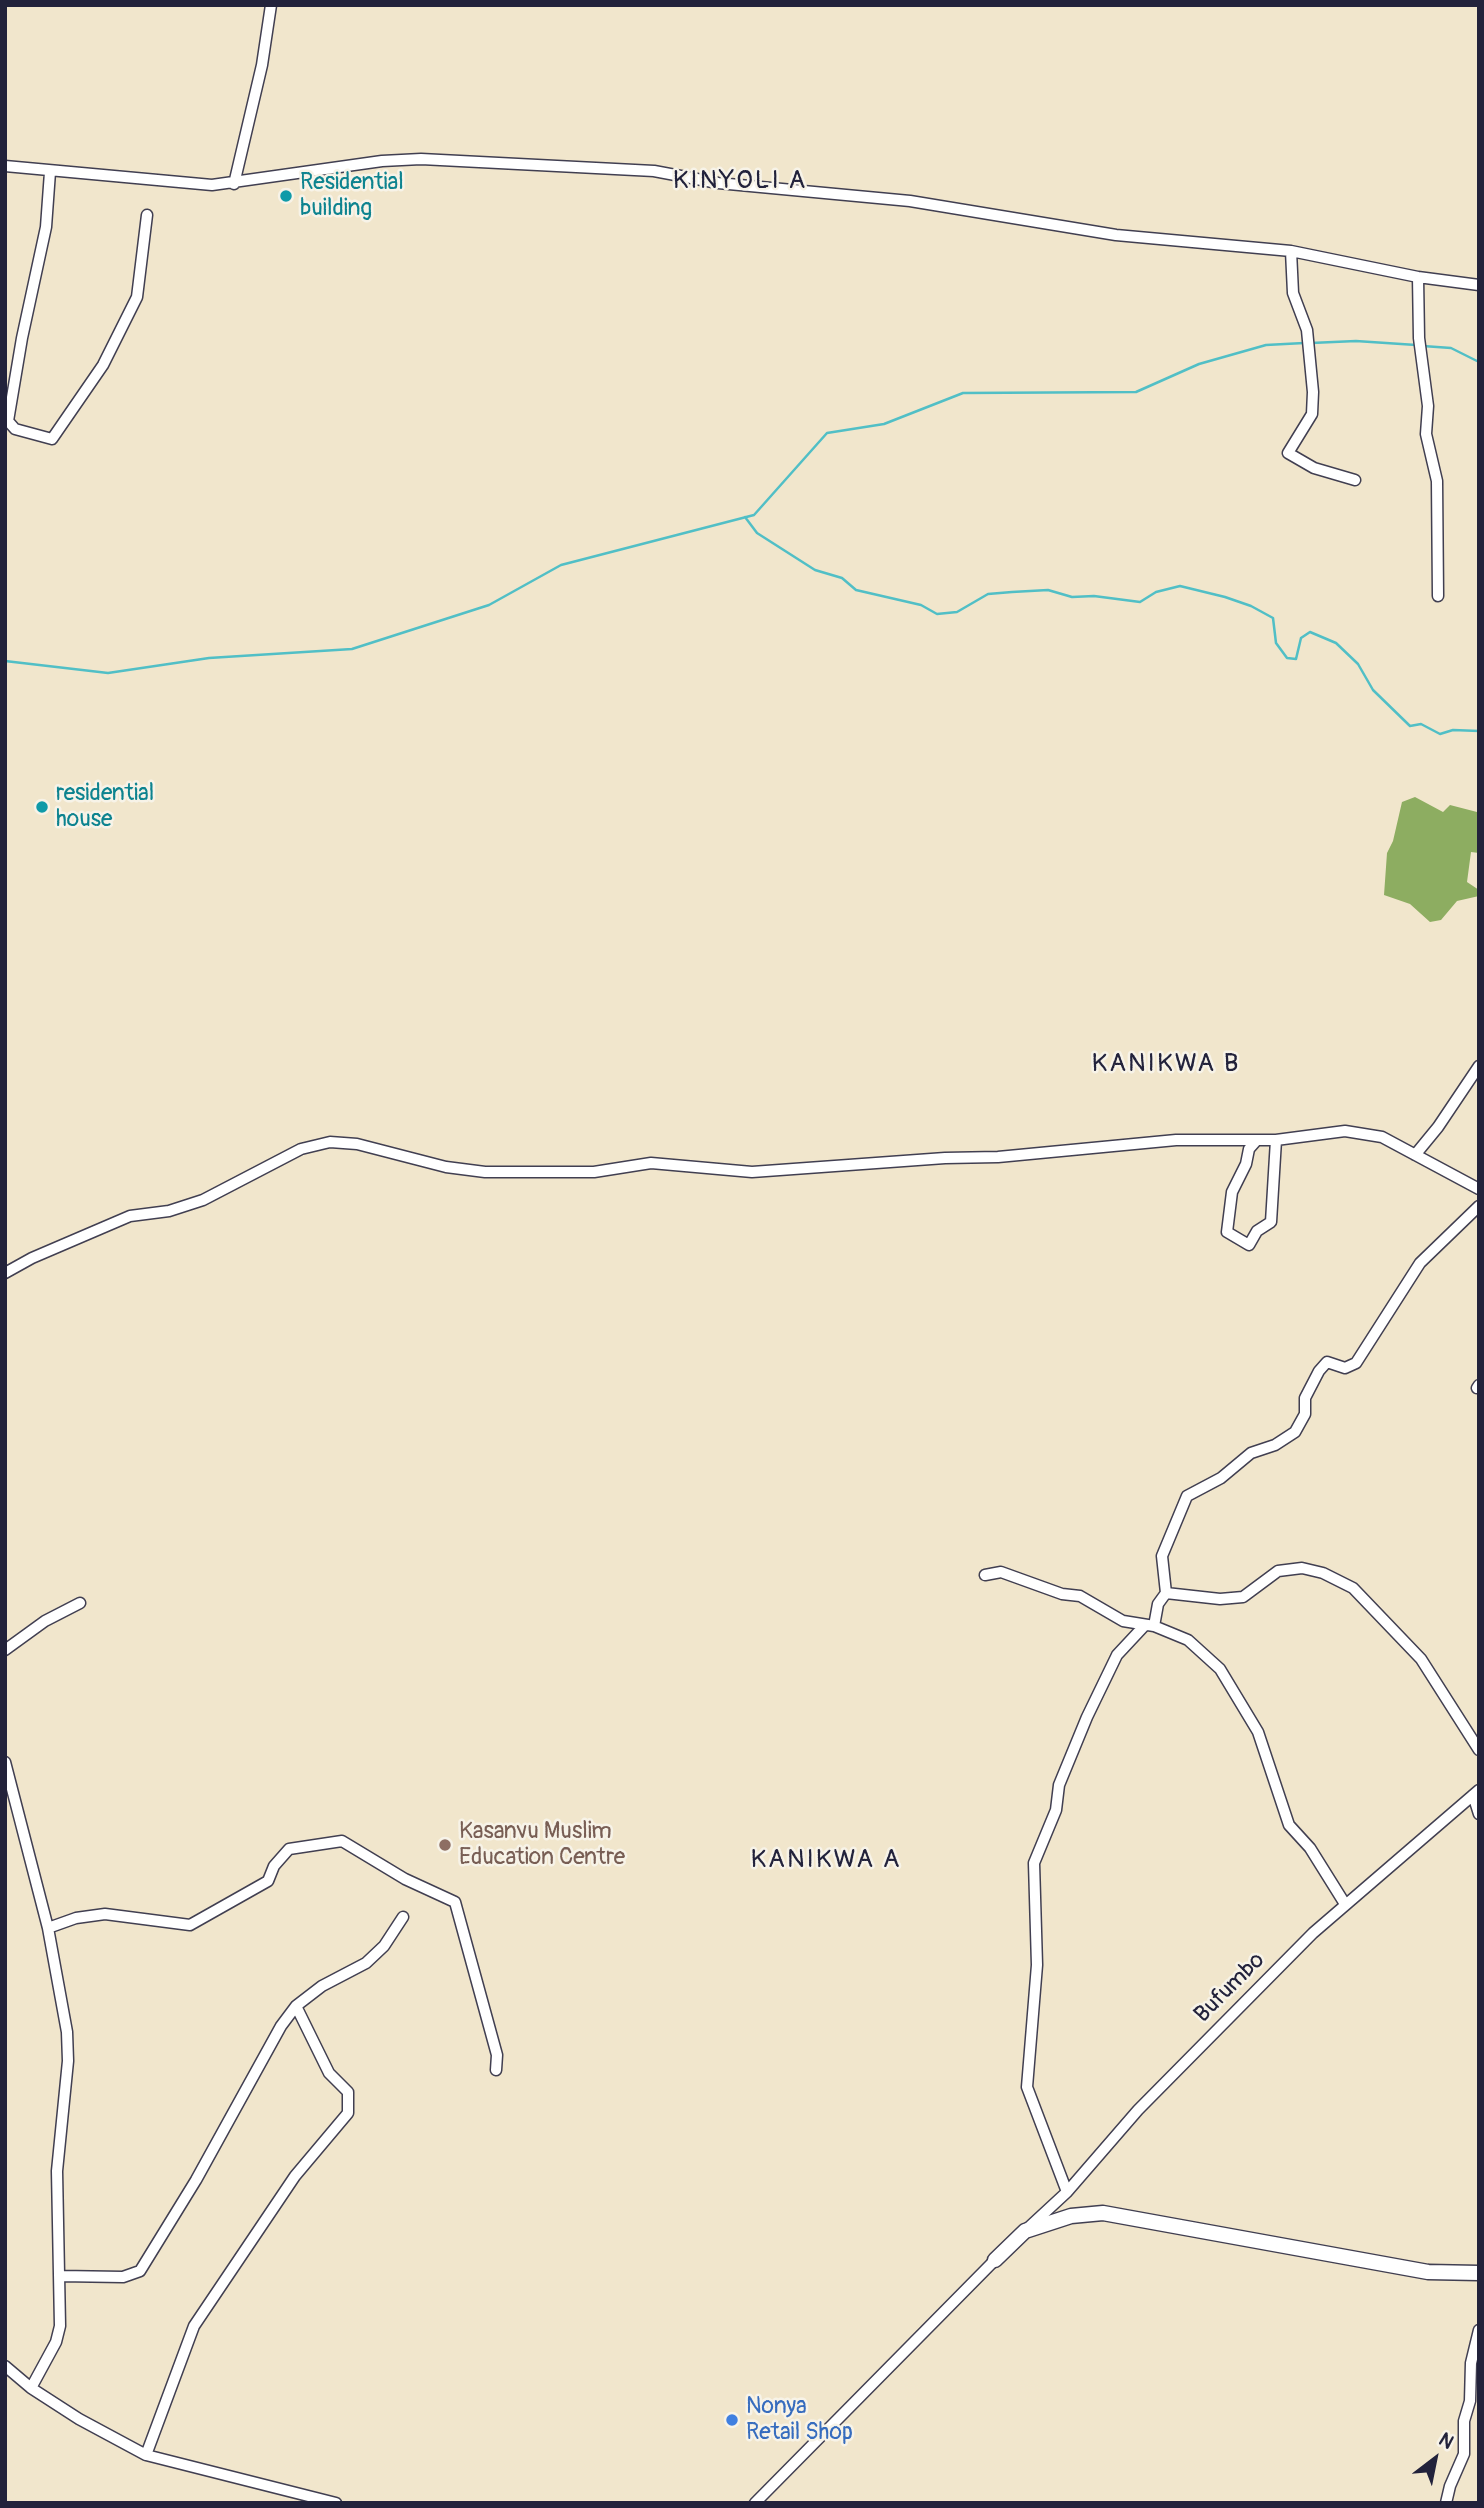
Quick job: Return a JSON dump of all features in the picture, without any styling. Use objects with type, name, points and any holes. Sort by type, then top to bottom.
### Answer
[{"type":"street","points":[[234,184],[262,65],[271,5]]},
{"type":"street","points":[[5,166],[189,184],[234,184],[382,161],[527,163],[654,172],[718,183],[910,201],[1116,235],[1291,251],[1418,277],[1479,285]]},
{"type":"street","points":[[50,172],[46,227],[8,421],[15,429],[52,439],[103,365],[138,297],[147,215]]},
{"type":"street","points":[[1291,251],[1293,293],[1307,330],[1307,355],[1313,392],[1312,414],[1288,453],[1314,468],[1355,480]]},
{"type":"street","points":[[1418,277],[1419,338],[1423,352],[1428,406],[1426,434],[1437,481],[1438,596]]},
{"type":"street","points":[[1415,1156],[1479,1066]]},
{"type":"street","points":[[5,1273],[32,1258],[130,1216],[170,1211],[203,1200],[301,1149],[330,1142],[357,1144],[435,1165],[485,1172],[594,1172],[651,1163],[751,1172],[945,1157],[1005,1156],[1176,1140],[1276,1140],[1326,1133],[1361,1132],[1382,1137],[1479,1189]]},
{"type":"street","points":[[1257,1140],[1249,1149],[1242,1174],[1232,1192],[1227,1233],[1249,1245],[1257,1231],[1271,1222],[1276,1140]]},
{"type":"street","points":[[1067,2192],[1027,2087],[1037,1965],[1034,1863],[1056,1810],[1059,1786],[1087,1717],[1117,1655],[1149,1625],[1166,1593],[1162,1556],[1187,1496],[1221,1478],[1251,1454],[1275,1446],[1295,1432],[1305,1414],[1305,1398],[1319,1371],[1327,1362],[1345,1368],[1356,1363],[1420,1263],[1479,1206]]},
{"type":"street","points":[[1166,1593],[1220,1599],[1243,1597],[1278,1571],[1302,1568],[1353,1588],[1421,1659],[1479,1750]]},
{"type":"street","points":[[985,1575],[1001,1572],[1062,1594],[1080,1596],[1123,1621],[1149,1625],[1188,1640],[1220,1669],[1258,1732],[1289,1825],[1310,1848],[1345,1904]]},
{"type":"street","points":[[5,1650],[45,1621],[80,1603]]},
{"type":"street","points":[[5,1762],[48,1928],[67,2032],[68,2061],[57,2171],[60,2326],[56,2342],[31,2388]]},
{"type":"street","points":[[1476,1793],[1479,1814]]},
{"type":"street","name":"Bufumbo","points":[[1025,2231],[1067,2192],[1139,2110],[1345,1904],[1476,1793]]},
{"type":"street","points":[[48,1928],[76,1918],[104,1914],[190,1924],[268,1881],[274,1866],[289,1849],[342,1841],[405,1879],[455,1902],[497,2055],[496,2070]]},
{"type":"street","points":[[60,2276],[123,2277],[140,2272],[281,2026],[296,2006],[322,1986],[366,1963],[384,1946],[403,1917]]},
{"type":"street","points":[[146,2455],[194,2326],[295,2176],[348,2113],[348,2092],[328,2073],[296,2006]]},
{"type":"street","points":[[755,2503],[1025,2231],[1071,2216],[1103,2213],[1428,2272],[1476,2275]]},
{"type":"street","points":[[1446,2503],[1450,2486],[1464,2454],[1464,2421],[1471,2401],[1471,2363],[1479,2330]]},
{"type":"street","points":[[5,2366],[31,2388],[79,2419],[146,2455],[336,2503]]},
{"type":"green space","points":[[1415,797],[1443,812],[1450,805],[1477,812],[1479,822],[1479,853],[1471,852],[1467,882],[1479,890],[1479,896],[1457,901],[1441,920],[1430,922],[1410,904],[1384,895],[1387,853],[1393,841],[1402,802]]},
{"type":"waterway","points":[[1311,343],[1356,341],[1416,345]]},
{"type":"waterway","points":[[5,661],[108,673],[209,658],[352,649],[489,605],[561,565],[754,515],[827,433],[884,424],[963,393],[1136,392],[1199,364],[1266,345],[1304,343]]},
{"type":"waterway","points":[[1423,346],[1451,348],[1479,362]]},
{"type":"waterway","points":[[745,517],[757,533],[815,570],[842,578],[856,590],[921,605],[937,614],[957,612],[988,594],[1012,592],[1048,590],[1072,597],[1094,596],[1140,602],[1156,592],[1180,586],[1225,597],[1251,606],[1273,618],[1276,643],[1287,658],[1296,659],[1301,638],[1310,632],[1336,643],[1358,664],[1373,690],[1410,726],[1421,724],[1440,734],[1453,730],[1479,731]]},
{"type":"place","name":"Residential building","points":[[286,196]]},
{"type":"place","name":"residential house","points":[[42,807]]},
{"type":"place","name":"Kasanvu Muslim Education Centre","points":[[445,1845]]},
{"type":"place","name":"Nonya Retail Shop","points":[[732,2420]]},
{"type":"district","name":"KINYOLI A","points":[[740,181]]},
{"type":"district","name":"KANIKWA B","points":[[1166,1064]]},
{"type":"district","name":"KANIKWA A","points":[[826,1860]]}]
